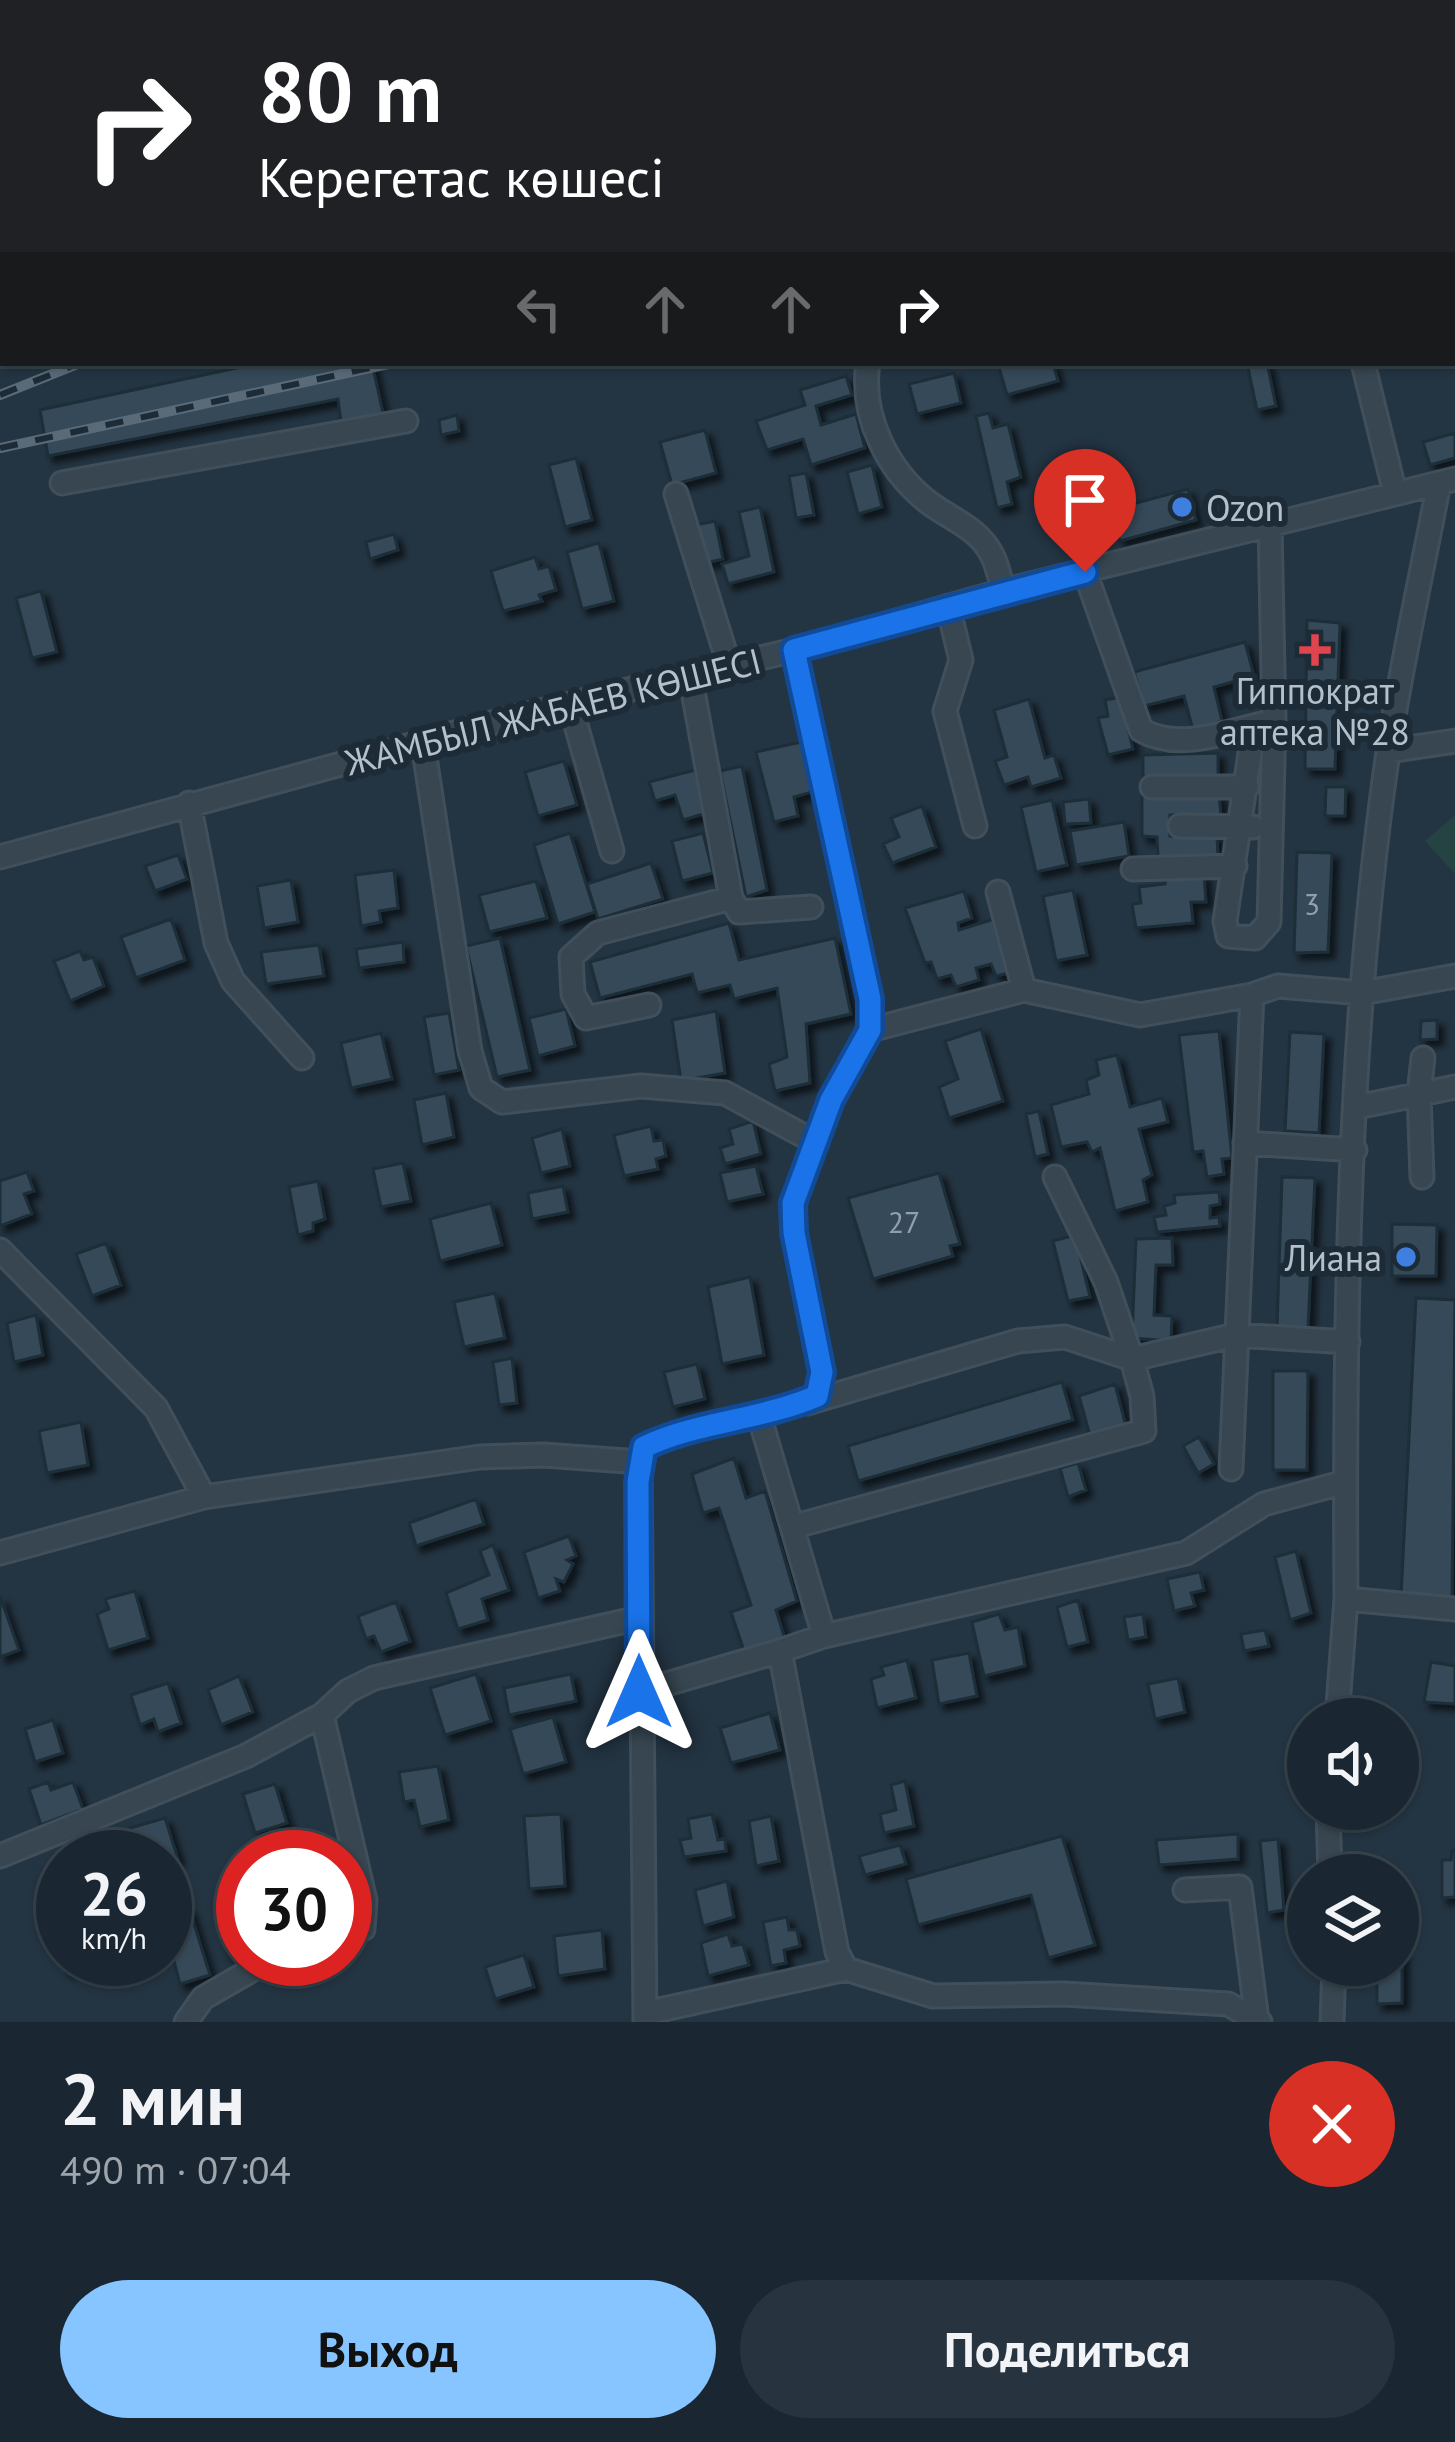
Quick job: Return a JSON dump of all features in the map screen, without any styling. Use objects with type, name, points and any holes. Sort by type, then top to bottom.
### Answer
[{"type":"street","points":[[868,366],[865,384],[884,456],[929,503],[957,517],[992,552],[1003,591]]},
{"type":"street","points":[[1364,366],[1395,493]]},
{"type":"street","points":[[62,483],[406,421]]},
{"type":"street","points":[[1338,1698],[1346,1599],[1348,1342],[1362,993],[1388,751],[1447,481]]},
{"type":"street","name":"ЖАМБЫЛ ЖАБАЕВ КӨШЕСІ","points":[[0,857],[189,803],[794,650],[1003,591],[1447,481]]},
{"type":"street","points":[[676,494],[729,665]]},
{"type":"street","points":[[1264,723],[1240,827],[1225,921],[1228,936],[1255,938],[1269,922],[1271,828],[1264,723],[1270,525]]},
{"type":"street","points":[[1085,572],[1141,730],[1156,738],[1188,740],[1264,723]]},
{"type":"street","points":[[948,606],[962,660],[945,711],[975,826]]},
{"type":"street","points":[[789,1408],[817,1396],[822,1372],[794,1233],[793,1203],[831,1100],[870,1030],[870,999],[794,650]]},
{"type":"street","points":[[690,675],[731,898],[739,912],[811,907]]},
{"type":"street","points":[[570,704],[612,851]]},
{"type":"street","points":[[1388,751],[1455,741]]},
{"type":"street","points":[[423,744],[459,983],[481,1088],[502,1102],[641,1086],[725,1093],[815,1142]]},
{"type":"street","points":[[1152,787],[1247,787]]},
{"type":"street","points":[[189,803],[216,943],[233,981],[302,1058]]},
{"type":"street","points":[[1180,826],[1271,828]]},
{"type":"street","points":[[1133,869],[1234,866]]},
{"type":"street","points":[[998,892],[1024,990]]},
{"type":"street","points":[[649,1005],[586,1018],[573,994],[571,957],[598,933],[731,898]]},
{"type":"street","points":[[870,1030],[1024,990],[1140,1015],[1278,986],[1362,993],[1455,976]]},
{"type":"street","points":[[1231,1469],[1252,994]]},
{"type":"street","points":[[1422,1177],[1419,1094],[1423,1058]]},
{"type":"street","points":[[1357,1107],[1455,1087]]},
{"type":"street","points":[[1245,1143],[1355,1150]]},
{"type":"street","points":[[792,1527],[1144,1431],[1142,1396],[1106,1282],[1055,1177]]},
{"type":"street","points":[[0,1250],[156,1408],[204,1497]]},
{"type":"street","points":[[1258,2021],[1228,2004],[1064,1994],[933,1996],[846,1969],[645,2018],[640,1462],[644,1447],[672,1434],[789,1408],[1018,1341],[1065,1337],[1132,1360],[1236,1335],[1348,1342]]},
{"type":"street","points":[[760,1415],[824,1636]]},
{"type":"street","points":[[0,1552],[204,1497],[480,1457],[544,1455],[640,1462]]},
{"type":"street","points":[[639,1692],[824,1636],[1186,1553],[1264,1504],[1346,1482]]},
{"type":"street","points":[[1346,1599],[1455,1609]]},
{"type":"street","points":[[0,1856],[246,1756],[322,1715],[348,1691],[374,1678],[639,1618]]},
{"type":"street","points":[[780,1651],[837,1952],[846,1969]]},
{"type":"street","points":[[322,1715],[349,1830]]},
{"type":"street","points":[[1185,1890],[1240,1887],[1258,2021]]},
{"type":"street","points":[[186,2022],[203,1998],[224,1986]]},
{"type":"street","points":[[1331,2022],[1333,1986]]},
{"type":"green space","points":[[1455,815],[1455,874],[1425,841]]},
{"type":"building","points":[[246,366],[373,366],[383,413],[341,423],[338,399],[48,456],[40,410]]},
{"type":"building","points":[[999,366],[1054,366],[1058,381],[1007,395]]},
{"type":"building","points":[[1248,366],[1268,366],[1276,406],[1257,410]]},
{"type":"building","points":[[954,373],[961,403],[917,414],[909,384]]},
{"type":"building","points":[[846,376],[852,395],[816,406],[821,425],[856,414],[865,448],[811,465],[803,439],[767,450],[756,421],[805,405],[800,390]]},
{"type":"building","points":[[989,413],[993,428],[1008,424],[1021,477],[1007,482],[1012,504],[997,508],[976,416]]},
{"type":"building","points":[[457,415],[459,431],[441,435],[439,420]]},
{"type":"building","points":[[705,430],[716,473],[672,485],[660,442]]},
{"type":"building","points":[[1455,433],[1455,458],[1430,465],[1423,442]]},
{"type":"building","points":[[576,458],[592,520],[565,527],[549,465]]},
{"type":"building","points":[[872,465],[882,507],[858,514],[847,472]]},
{"type":"building","points":[[806,473],[814,515],[796,518],[789,476]]},
{"type":"building","points":[[1188,489],[1196,520],[1120,541],[1110,510]]},
{"type":"building","points":[[760,507],[774,572],[728,584],[722,564],[749,556],[739,512]]},
{"type":"building","points":[[715,521],[723,559],[705,563],[696,525]]},
{"type":"building","points":[[394,534],[398,550],[370,559],[366,542]]},
{"type":"building","points":[[599,543],[614,601],[582,609],[567,552]]},
{"type":"building","points":[[535,557],[539,569],[549,566],[556,590],[539,595],[542,601],[503,611],[491,571]]},
{"type":"building","points":[[41,591],[57,652],[32,658],[16,598]]},
{"type":"building","points":[[1307,620],[1340,623],[1335,769],[1305,769]]},
{"type":"building","points":[[1245,642],[1254,676],[1214,687],[1222,721],[1193,730],[1184,696],[1144,706],[1134,672]]},
{"type":"building","points":[[1120,697],[1133,749],[1108,755],[1098,718],[1108,716],[1105,700]]},
{"type":"building","points":[[1029,699],[1045,758],[1054,755],[1061,778],[1031,787],[1028,777],[1004,785],[995,761],[1007,757],[994,710]]},
{"type":"building","points":[[801,742],[812,792],[794,797],[798,816],[774,822],[756,752]]},
{"type":"building","points":[[1218,753],[1218,777],[1143,777],[1143,755]]},
{"type":"building","points":[[564,761],[577,805],[538,816],[525,772]]},
{"type":"building","points":[[742,766],[767,890],[746,897],[720,771]]},
{"type":"building","points":[[695,770],[707,813],[683,820],[675,795],[655,801],[649,782]]},
{"type":"building","points":[[1326,787],[1346,787],[1345,816],[1325,816]]},
{"type":"building","points":[[1219,794],[1221,816],[1170,815],[1170,836],[1217,836],[1218,857],[1158,857],[1157,837],[1142,836],[1142,796]]},
{"type":"building","points":[[1089,799],[1091,823],[1065,824],[1063,802]]},
{"type":"building","points":[[1052,800],[1067,865],[1036,872],[1021,807]]},
{"type":"building","points":[[922,806],[936,847],[892,863],[883,844],[899,837],[891,818]]},
{"type":"building","points":[[1124,822],[1129,856],[1076,865],[1070,831]]},
{"type":"building","points":[[570,833],[595,912],[558,924],[534,845]]},
{"type":"building","points":[[703,833],[713,873],[682,881],[672,841]]},
{"type":"building","points":[[1297,852],[1332,853],[1328,952],[1294,953]]},
{"type":"building","points":[[178,855],[187,879],[155,891],[145,866]]},
{"type":"building","points":[[651,863],[663,899],[598,919],[587,884]]},
{"type":"building","points":[[394,870],[398,908],[379,911],[381,922],[361,926],[355,875]]},
{"type":"building","points":[[1204,874],[1206,902],[1191,902],[1193,923],[1136,928],[1132,904],[1141,903],[1139,887],[1165,884],[1165,876]]},
{"type":"building","points":[[291,880],[298,922],[264,928],[257,886]]},
{"type":"building","points":[[536,881],[547,918],[489,932],[479,895]]},
{"type":"building","points":[[1073,890],[1087,955],[1056,961],[1043,896]]},
{"type":"building","points":[[964,891],[972,918],[958,923],[959,930],[994,919],[1009,973],[996,976],[991,964],[976,968],[979,980],[956,987],[951,975],[937,979],[931,962],[925,963],[905,908]]},
{"type":"building","points":[[171,919],[185,960],[136,978],[121,937]]},
{"type":"building","points":[[729,923],[739,960],[835,938],[851,1014],[806,1024],[810,1083],[775,1091],[769,1064],[787,1057],[777,988],[734,999],[730,985],[697,993],[692,974],[600,998],[590,962]]},
{"type":"building","points":[[500,938],[530,1070],[497,1077],[466,946]]},
{"type":"building","points":[[403,942],[404,962],[359,968],[356,949]]},
{"type":"building","points":[[319,945],[324,976],[266,984],[261,952]]},
{"type":"building","points":[[80,951],[84,960],[93,957],[104,986],[70,1001],[54,961]]},
{"type":"building","points":[[566,1009],[575,1046],[538,1056],[529,1018]]},
{"type":"building","points":[[716,1011],[725,1073],[681,1081],[672,1020]]},
{"type":"building","points":[[449,1013],[459,1070],[434,1075],[424,1017]]},
{"type":"building","points":[[1437,1020],[1437,1039],[1420,1040],[1421,1021]]},
{"type":"building","points":[[981,1029],[1003,1101],[949,1118],[939,1087],[958,1079],[945,1041]]},
{"type":"building","points":[[1219,1031],[1232,1158],[1222,1159],[1224,1174],[1207,1177],[1203,1151],[1193,1152],[1179,1035]]},
{"type":"building","points":[[1290,1032],[1324,1034],[1319,1133],[1285,1131]]},
{"type":"building","points":[[381,1033],[392,1079],[351,1088],[341,1043]]},
{"type":"building","points":[[1117,1055],[1130,1107],[1162,1098],[1168,1122],[1139,1129],[1152,1175],[1143,1180],[1148,1202],[1115,1211],[1100,1148],[1092,1152],[1087,1142],[1061,1147],[1051,1105],[1089,1094],[1086,1080],[1099,1075],[1096,1060]]},
{"type":"building","points":[[446,1093],[454,1137],[422,1145],[414,1100]]},
{"type":"building","points":[[1039,1111],[1048,1154],[1035,1157],[1026,1114]]},
{"type":"building","points":[[753,1121],[761,1154],[725,1164],[720,1148],[733,1144],[729,1129]]},
{"type":"building","points":[[651,1126],[654,1141],[663,1140],[666,1156],[656,1159],[658,1169],[624,1176],[614,1135]]},
{"type":"building","points":[[562,1129],[570,1166],[541,1173],[532,1138]]},
{"type":"building","points":[[403,1163],[411,1201],[381,1207],[373,1169]]},
{"type":"building","points":[[756,1166],[763,1194],[727,1202],[720,1173]]},
{"type":"building","points":[[27,1172],[34,1191],[24,1194],[32,1214],[0,1226],[0,1181]]},
{"type":"building","points":[[939,1173],[960,1244],[950,1246],[953,1256],[873,1279],[848,1198]]},
{"type":"building","points":[[1282,1177],[1315,1178],[1308,1328],[1277,1327]]},
{"type":"building","points":[[318,1181],[325,1219],[313,1223],[313,1231],[298,1235],[289,1187]]},
{"type":"building","points":[[563,1186],[568,1212],[532,1219],[528,1193]]},
{"type":"building","points":[[1219,1192],[1220,1204],[1210,1206],[1210,1218],[1219,1217],[1220,1226],[1157,1232],[1154,1217],[1166,1215],[1164,1206],[1175,1203],[1174,1195]]},
{"type":"building","points":[[491,1203],[502,1245],[440,1261],[430,1219]]},
{"type":"building","points":[[1392,1224],[1437,1225],[1436,1276],[1392,1276]]},
{"type":"building","points":[[1075,1235],[1090,1297],[1068,1301],[1053,1241]]},
{"type":"building","points":[[1172,1238],[1173,1265],[1156,1265],[1154,1315],[1172,1316],[1171,1341],[1132,1338],[1136,1239]]},
{"type":"building","points":[[106,1243],[121,1285],[92,1296],[76,1254]]},
{"type":"building","points":[[750,1277],[764,1355],[722,1364],[708,1287]]},
{"type":"building","points":[[495,1293],[505,1338],[464,1347],[454,1302]]},
{"type":"building","points":[[1416,1298],[1455,1300],[1452,1599],[1401,1597]]},
{"type":"building","points":[[36,1315],[43,1355],[14,1362],[7,1323]]},
{"type":"building","points":[[512,1358],[517,1403],[499,1405],[493,1362]]},
{"type":"building","points":[[697,1364],[705,1399],[673,1407],[664,1372]]},
{"type":"building","points":[[1273,1371],[1308,1371],[1307,1470],[1273,1470]]},
{"type":"building","points":[[1062,1382],[1073,1420],[858,1481],[848,1446]]},
{"type":"building","points":[[1115,1384],[1126,1426],[1090,1436],[1079,1396]]},
{"type":"building","points":[[81,1422],[88,1465],[47,1473],[39,1431]]},
{"type":"building","points":[[1199,1437],[1214,1464],[1198,1473],[1183,1446]]},
{"type":"building","points":[[734,1458],[746,1498],[765,1491],[797,1601],[776,1610],[785,1639],[744,1651],[731,1612],[751,1605],[719,1508],[703,1513],[692,1474]]},
{"type":"building","points":[[1078,1463],[1086,1490],[1068,1497],[1060,1468]]},
{"type":"building","points":[[476,1499],[484,1524],[416,1546],[409,1523]]},
{"type":"building","points":[[569,1536],[576,1556],[567,1560],[573,1564],[564,1582],[556,1579],[560,1591],[538,1598],[524,1552]]},
{"type":"building","points":[[493,1545],[509,1590],[482,1599],[488,1620],[458,1629],[446,1593],[489,1575],[480,1551]]},
{"type":"building","points":[[1296,1551],[1311,1613],[1290,1620],[1275,1557]]},
{"type":"building","points":[[1200,1572],[1204,1590],[1191,1593],[1195,1606],[1174,1611],[1167,1579]]},
{"type":"building","points":[[135,1591],[148,1638],[108,1650],[97,1614],[109,1609],[105,1599]]},
{"type":"building","points":[[0,1596],[19,1650],[0,1657]]},
{"type":"building","points":[[1078,1600],[1088,1642],[1067,1647],[1057,1607]]},
{"type":"building","points":[[396,1602],[410,1641],[381,1652],[374,1636],[366,1639],[358,1616]]},
{"type":"building","points":[[999,1614],[1005,1630],[1018,1627],[1025,1666],[984,1676],[972,1622]]},
{"type":"building","points":[[1143,1614],[1146,1637],[1128,1640],[1124,1617]]},
{"type":"building","points":[[1265,1630],[1269,1646],[1244,1651],[1241,1634]]},
{"type":"building","points":[[969,1653],[977,1696],[939,1704],[932,1660]]},
{"type":"building","points":[[907,1660],[916,1698],[877,1708],[871,1679],[884,1675],[881,1667]]},
{"type":"building","points":[[1431,1662],[1455,1666],[1455,1704],[1424,1702]]},
{"type":"building","points":[[476,1674],[491,1721],[445,1735],[430,1688]]},
{"type":"building","points":[[571,1674],[576,1701],[509,1715],[504,1688]]},
{"type":"building","points":[[239,1676],[253,1712],[221,1725],[208,1690]]},
{"type":"building","points":[[1178,1678],[1185,1712],[1155,1719],[1148,1684]]},
{"type":"building","points":[[168,1683],[181,1723],[158,1732],[154,1719],[140,1725],[131,1695]]},
{"type":"building","points":[[770,1713],[780,1750],[731,1763],[720,1728]]},
{"type":"building","points":[[553,1717],[566,1762],[523,1774],[510,1729]]},
{"type":"building","points":[[53,1720],[63,1753],[35,1762],[25,1729]]},
{"type":"building","points":[[438,1766],[449,1820],[420,1827],[414,1800],[404,1802],[399,1772]]},
{"type":"building","points":[[905,1781],[914,1826],[884,1833],[880,1814],[896,1810],[891,1785]]},
{"type":"building","points":[[48,1782],[51,1790],[73,1782],[83,1809],[41,1825],[29,1789]]},
{"type":"building","points":[[275,1784],[287,1823],[254,1830],[243,1794]]},
{"type":"building","points":[[561,1814],[565,1886],[529,1889],[524,1816]]},
{"type":"building","points":[[712,1814],[718,1840],[725,1838],[726,1851],[684,1857],[680,1840],[691,1838],[688,1819]]},
{"type":"building","points":[[771,1816],[779,1861],[756,1866],[749,1821]]},
{"type":"building","points":[[165,1818],[169,1830],[131,1830]]},
{"type":"building","points":[[1238,1834],[1238,1859],[1159,1865],[1156,1840]]},
{"type":"building","points":[[1062,1836],[1095,1945],[1048,1958],[1031,1895],[918,1925],[906,1879]]},
{"type":"building","points":[[1278,1839],[1284,1910],[1267,1913],[1260,1841]]},
{"type":"building","points":[[900,1845],[906,1864],[865,1875],[859,1856]]},
{"type":"building","points":[[1455,1850],[1455,1897],[1442,1898],[1442,1860],[1451,1860]]},
{"type":"building","points":[[727,1881],[734,1917],[703,1926],[695,1890]]},
{"type":"building","points":[[787,1917],[789,1930],[797,1930],[800,1946],[784,1950],[786,1963],[771,1966],[763,1922]]},
{"type":"building","points":[[192,1918],[210,1975],[192,1980]]},
{"type":"building","points":[[602,1930],[605,1969],[558,1976],[554,1936]]},
{"type":"building","points":[[728,1934],[732,1946],[743,1944],[749,1965],[708,1976],[701,1943]]},
{"type":"building","points":[[524,1955],[534,1987],[495,1999],[485,1967]]},
{"type":"building","points":[[1377,1986],[1402,1986],[1402,2003],[1377,2004]]},
{"type":"railway","points":[[0,395],[72,366]]},
{"type":"railway","points":[[0,448],[379,366]]},
{"type":"place","name":"Ozon","points":[[1182,507]]},
{"type":"place","name":"Гиппократ аптека №28","points":[[1315,650]]},
{"type":"place","name":"Лиана","points":[[1406,1257]]},
{"type":"route","points":[[639,1692],[638,1482],[644,1447],[672,1434],[789,1408],[817,1396],[822,1372],[794,1233],[793,1203],[831,1100],[870,1030],[870,999],[794,650],[929,610],[1085,572]]}]
